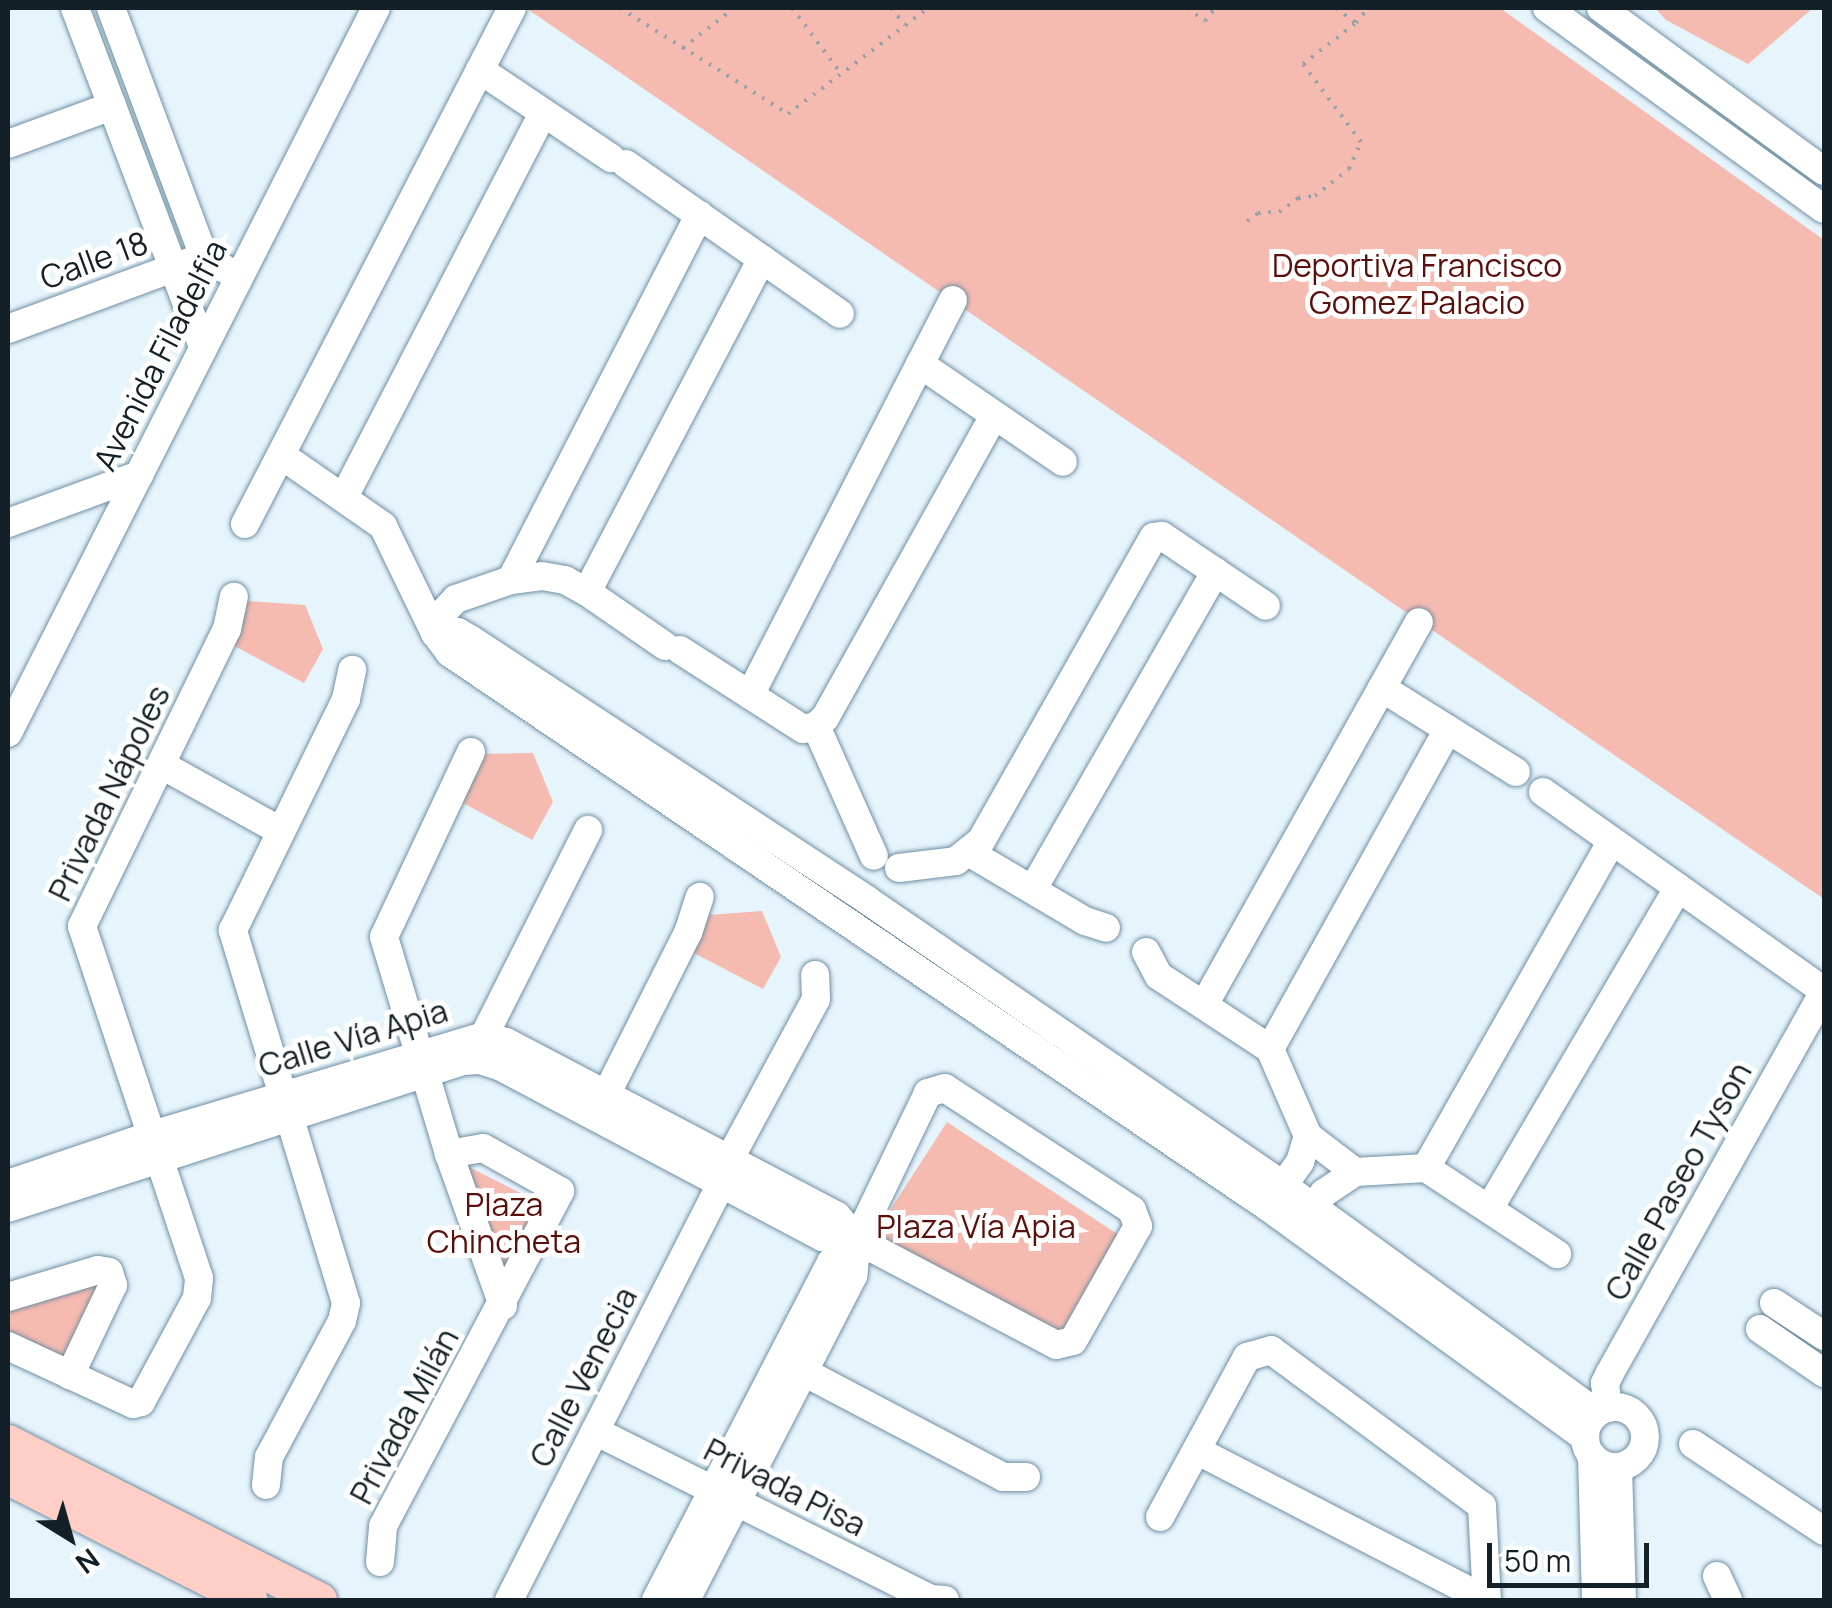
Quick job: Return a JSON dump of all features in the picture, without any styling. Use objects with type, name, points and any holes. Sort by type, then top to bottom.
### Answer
[{"type":"main road","points":[[8,1442],[250,1600]]},
{"type":"main road","points":[[8,1477],[214,1578],[319,1600]]},
{"type":"street","points":[[75,8],[203,348]]},
{"type":"street","name":"Avenida Filadelfia","points":[[8,733],[15,706],[140,475],[376,8]]},
{"type":"street","points":[[245,524],[512,8]]},
{"type":"street","points":[[1547,8],[1824,208]]},
{"type":"street","points":[[1601,8],[1824,171]]},
{"type":"street","points":[[118,10],[204,256],[238,277]]},
{"type":"street","points":[[480,70],[840,314]]},
{"type":"street","points":[[8,144],[112,106]]},
{"type":"street","points":[[344,497],[543,113]]},
{"type":"street","points":[[511,580],[699,215]]},
{"type":"street","name":"Calle 18","points":[[8,328],[204,256]]},
{"type":"street","points":[[587,592],[762,259]]},
{"type":"street","points":[[750,695],[953,300]]},
{"type":"street","points":[[920,364],[1063,462]]},
{"type":"street","points":[[435,633],[440,617],[456,599],[511,580],[542,576],[565,580],[803,729],[816,726],[825,718],[994,416]]},
{"type":"street","points":[[281,455],[383,526],[435,633]]},
{"type":"street","points":[[8,523],[140,475]]},
{"type":"street","points":[[886,862],[956,861],[981,842],[1148,542],[1162,536],[1266,606]]},
{"type":"street","points":[[1033,889],[1215,572]]},
{"type":"street","name":"Privada Nápoles","points":[[70,1374],[133,1404],[141,1402],[197,1298],[198,1278],[82,926],[227,630],[234,596]]},
{"type":"street","points":[[1204,1004],[1419,622]]},
{"type":"street","points":[[435,633],[458,632],[865,903],[1595,1428],[1618,1466],[1622,1600]]},
{"type":"street","points":[[266,1485],[269,1457],[342,1320],[346,1304],[233,930],[346,699],[352,670]]},
{"type":"street","points":[[1382,688],[1516,772]]},
{"type":"street","points":[[816,726],[886,862],[893,886],[865,903]]},
{"type":"street","points":[[1270,1049],[1448,729]]},
{"type":"street","points":[[472,752],[384,936],[449,1154],[503,1306]]},
{"type":"street","points":[[162,765],[279,830]]},
{"type":"street","points":[[1543,792],[1824,991]]},
{"type":"street","points":[[482,1048],[588,830]]},
{"type":"street","points":[[1426,1168],[1612,841]]},
{"type":"street","points":[[970,853],[1085,921],[1106,928]]},
{"type":"street","points":[[1489,1209],[1678,888]]},
{"type":"street","points":[[606,1095],[688,933],[700,897]]},
{"type":"street","points":[[1146,952],[1159,976],[1270,1049],[1308,1136],[1355,1172]]},
{"type":"street","name":"Calle Venecia","points":[[509,1600],[816,999],[815,975]]},
{"type":"street","name":"Calle Paseo Tyson","points":[[1596,1600],[1595,1428],[1605,1383],[1824,991]]},
{"type":"street","name":"Calle Vía Apia","points":[[8,1184],[153,1148],[506,1042],[606,1095],[822,1237],[857,1240],[1056,1345],[1065,1346],[1073,1341],[1138,1226],[1132,1210],[946,1088],[937,1088],[928,1093],[857,1240]]},
{"type":"street","name":"Calle Vía Apia","points":[[482,1048],[501,1067],[725,1172]]},
{"type":"street","points":[[1276,1197],[1300,1162],[1308,1136]]},
{"type":"street","name":"Calle Vía Apia","points":[[8,1208],[153,1148]]},
{"type":"street","name":"Privada Milán","points":[[380,1562],[383,1526],[503,1306],[560,1191],[484,1148],[449,1154]]},
{"type":"street","points":[[1305,1218],[1324,1192],[1355,1172],[1426,1168],[1557,1254]]},
{"type":"street","points":[[656,1600],[804,1372],[853,1276],[857,1240]]},
{"type":"street","points":[[686,1600],[725,1496],[831,1262],[857,1240]]},
{"type":"street","points":[[8,1297],[98,1270],[109,1272],[113,1285],[70,1374],[8,1346]]},
{"type":"street","points":[[1774,1303],[1824,1333]]},
{"type":"street","points":[[1760,1329],[1824,1373]]},
{"type":"street","points":[[1160,1516],[1248,1357],[1263,1349],[1279,1354],[1482,1506],[1487,1600]]},
{"type":"street","points":[[804,1372],[1003,1477],[1026,1477]]},
{"type":"street","points":[[1595,1428],[1632,1412],[1644,1432],[1639,1455],[1618,1466]]},
{"type":"street","name":"Privada Pisa","points":[[595,1431],[931,1600],[945,1600]]},
{"type":"street","points":[[1694,1444],[1824,1531]]},
{"type":"street","points":[[1198,1451],[1487,1600]]},
{"type":"path","points":[[620,8],[788,114],[928,8]]},
{"type":"path","points":[[684,48],[734,8]]},
{"type":"path","points":[[792,8],[842,74]]},
{"type":"path","points":[[891,8],[905,26]]},
{"type":"path","points":[[1186,8],[1204,21],[1215,8]]},
{"type":"path","points":[[1336,8],[1356,23]]},
{"type":"path","points":[[1247,221],[1258,212],[1279,212],[1298,198],[1315,196],[1349,170],[1361,142],[1303,64],[1356,23],[1368,8]]},
{"type":"green space","name":"Deportiva Francisco Gomez Palacio","points":[[526,8],[1500,8],[1824,240],[1824,899]]},
{"type":"green space","points":[[1655,8],[1813,8],[1748,64],[1666,20]]},
{"type":"green space","points":[[247,601],[305,605],[323,649],[304,683],[227,642]]},
{"type":"green space","points":[[533,753],[553,802],[532,840],[452,797],[475,754]]},
{"type":"green space","points":[[762,911],[781,957],[763,989],[690,951],[709,915]]},
{"type":"green space","name":"Plaza Vía Apia","points":[[947,1122],[1125,1239],[1060,1353],[867,1246]]},
{"type":"green space","name":"Plaza Chincheta","points":[[467,1166],[552,1209],[497,1311]]},
{"type":"green space","points":[[94,1280],[104,1287],[55,1378],[8,1356],[8,1311]]}]
